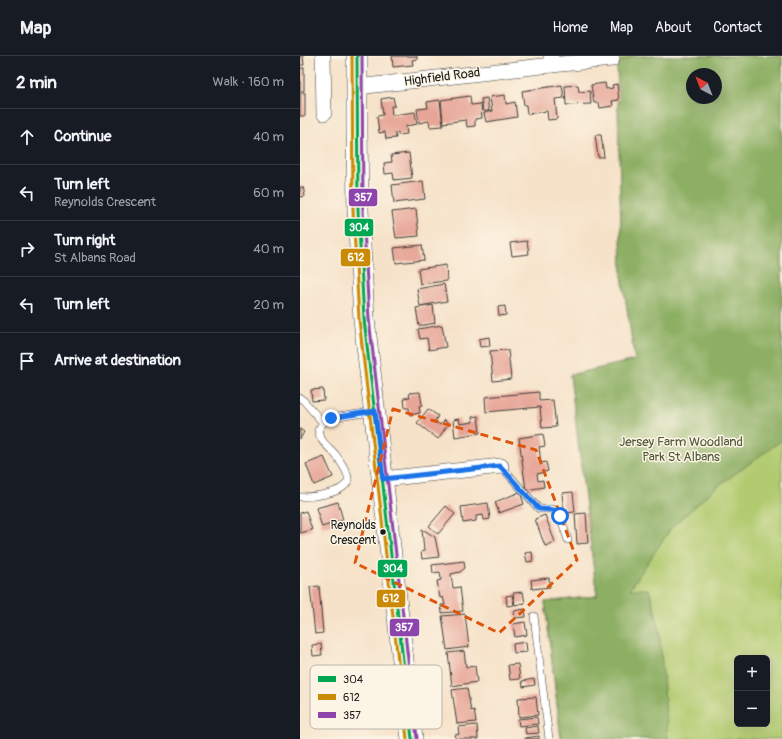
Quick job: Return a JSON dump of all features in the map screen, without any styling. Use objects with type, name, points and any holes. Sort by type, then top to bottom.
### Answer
[{"type":"main road","points":[[357,56],[358,210],[364,319],[404,665]]},
{"type":"main road","points":[[411,729],[412,739]]},
{"type":"street","points":[[323,56],[324,113]]},
{"type":"street","name":"Highfield Road","points":[[357,82],[551,60],[612,59]]},
{"type":"street","points":[[383,479],[500,466]]},
{"type":"lane","points":[[300,398],[323,423]]},
{"type":"lane","points":[[300,497],[332,492],[344,487],[348,481],[348,476],[335,455],[325,445],[320,437],[318,430],[323,423],[331,418],[375,411]]},
{"type":"lane","points":[[500,466],[539,509],[554,510],[560,516],[568,540]]},
{"type":"lane","points":[[534,616],[549,739]]},
{"type":"highlighted area","points":[[393,409],[536,450],[577,560],[499,633],[355,563]]},
{"type":"green space","name":"Jersey Farm Woodland Park St Albans","points":[[617,56],[782,56],[782,739],[561,739],[545,602],[597,596],[570,375],[635,360],[622,276]]},
{"type":"green space","name":"Jersey Farm Woodland Park St Albans","points":[[634,56],[782,56],[782,440],[714,489],[671,528],[630,589],[649,589],[659,626],[668,739],[561,739],[545,602],[597,596],[570,375],[635,360],[622,276],[617,63]]},
{"type":"building","points":[[300,56],[303,56],[304,65],[300,65]]},
{"type":"building","points":[[392,56],[417,56],[417,59],[412,60],[413,65],[393,67]]},
{"type":"building","points":[[300,68],[304,68],[304,91],[300,91]]},
{"type":"building","points":[[605,83],[606,89],[613,88],[612,85],[617,84],[619,100],[612,101],[613,106],[600,108],[599,103],[594,103],[591,85]]},
{"type":"building","points":[[562,85],[564,98],[555,99],[557,119],[548,120],[547,111],[527,114],[522,91]]},
{"type":"building","points":[[578,85],[579,92],[590,91],[591,104],[566,105],[565,86]]},
{"type":"building","points":[[300,93],[305,93],[305,116],[300,116]]},
{"type":"building","points":[[505,95],[506,104],[515,102],[517,117],[486,122],[484,113],[492,111],[490,97]]},
{"type":"building","points":[[470,96],[471,105],[481,104],[482,118],[475,119],[475,126],[467,127],[466,120],[443,123],[441,100]]},
{"type":"building","points":[[393,97],[395,106],[391,106],[392,115],[415,112],[417,124],[406,126],[407,134],[398,135],[398,132],[395,133],[396,138],[386,139],[385,132],[379,133],[377,116],[383,115],[381,99]]},
{"type":"building","points":[[487,98],[489,111],[483,111],[481,99]]},
{"type":"building","points":[[440,100],[443,126],[430,127],[429,121],[419,123],[417,109],[428,108],[427,102]]},
{"type":"building","points":[[595,135],[601,135],[604,157],[598,157]]},
{"type":"building","points":[[409,153],[412,178],[394,180],[393,173],[385,174],[384,163],[392,162],[391,155]]},
{"type":"building","points":[[423,181],[425,199],[394,203],[392,185]]},
{"type":"building","points":[[300,187],[303,187],[305,196],[300,197]]},
{"type":"building","points":[[416,209],[419,236],[396,238],[392,212]]},
{"type":"building","points":[[527,241],[529,254],[512,256],[510,243]]},
{"type":"building","points":[[422,245],[424,260],[396,263],[394,248]]},
{"type":"building","points":[[446,265],[447,281],[420,284],[418,269]]},
{"type":"building","points":[[444,284],[447,301],[420,306],[417,289]]},
{"type":"building","points":[[433,305],[435,323],[419,326],[416,308]]},
{"type":"building","points":[[505,306],[506,315],[499,316],[498,307]]},
{"type":"building","points":[[442,325],[446,347],[429,350],[427,338],[420,339],[418,329]]},
{"type":"building","points":[[489,337],[490,346],[480,347],[479,339]]},
{"type":"building","points":[[508,350],[511,379],[493,381],[490,351]]},
{"type":"building","points":[[323,389],[324,400],[312,401],[311,390]]},
{"type":"building","points":[[420,392],[422,405],[419,406],[420,413],[410,415],[409,408],[405,408],[404,398],[410,397],[409,393]]},
{"type":"building","points":[[539,392],[539,401],[553,400],[556,427],[542,428],[540,407],[486,412],[485,397]]},
{"type":"building","points":[[428,409],[438,416],[435,421],[440,425],[444,420],[448,424],[438,439],[417,423]]},
{"type":"building","points":[[478,416],[480,433],[455,437],[453,420],[459,419],[460,424],[473,422],[472,417]]},
{"type":"building","points":[[300,429],[304,432],[300,439]]},
{"type":"building","points":[[543,434],[545,446],[539,447],[541,463],[546,462],[548,471],[537,474],[538,481],[543,480],[544,487],[526,490],[519,438]]},
{"type":"building","points":[[324,457],[333,477],[314,485],[306,464]]},
{"type":"building","points":[[520,492],[524,504],[499,513],[495,502]]},
{"type":"building","points":[[573,492],[575,512],[564,513],[562,493]]},
{"type":"building","points":[[338,502],[343,520],[322,527],[316,508]]},
{"type":"building","points":[[488,503],[490,519],[484,520],[483,515],[476,516],[476,521],[463,523],[461,507]]},
{"type":"building","points":[[446,506],[455,514],[438,534],[429,526]]},
{"type":"building","points":[[306,511],[312,530],[300,533],[300,513]]},
{"type":"building","points":[[586,513],[588,543],[577,544],[575,514]]},
{"type":"building","points":[[545,515],[555,542],[545,546],[535,519]]},
{"type":"building","points":[[422,529],[435,537],[439,557],[422,559],[421,552],[424,551]]},
{"type":"building","points":[[532,552],[533,561],[527,562],[525,553]]},
{"type":"building","points":[[464,561],[465,568],[460,572],[451,574],[453,588],[460,587],[463,611],[442,613],[441,605],[445,605],[443,597],[440,598],[437,581],[441,580],[440,572],[433,573],[432,565]]},
{"type":"building","points":[[549,578],[550,587],[532,589],[531,580]]},
{"type":"building","points":[[319,586],[323,633],[315,634],[310,587]]},
{"type":"building","points":[[523,592],[525,603],[515,605],[513,593]]},
{"type":"building","points":[[512,595],[514,605],[507,606],[506,596]]},
{"type":"building","points":[[525,609],[526,617],[515,618],[514,611]]},
{"type":"building","points":[[465,614],[469,647],[447,650],[442,616]]},
{"type":"building","points":[[525,622],[527,635],[515,637],[513,624]]},
{"type":"building","points":[[526,642],[527,652],[514,653],[513,644]]},
{"type":"building","points":[[321,644],[322,655],[313,656],[312,645]]},
{"type":"building","points":[[464,651],[466,667],[475,666],[477,682],[452,686],[448,653]]},
{"type":"building","points":[[518,664],[520,679],[510,680],[508,665]]},
{"type":"building","points":[[534,679],[535,685],[523,687],[522,681]]},
{"type":"building","points":[[467,688],[471,711],[474,710],[476,722],[457,724],[452,690]]},
{"type":"building","points":[[536,697],[538,715],[519,717],[518,698]]},
{"type":"building","points":[[537,717],[538,724],[519,726],[518,719]]},
{"type":"building","points":[[477,725],[478,739],[456,739],[455,735],[459,734],[458,727]]},
{"type":"building","points":[[538,726],[539,733],[526,734],[525,728]]},
{"type":"building","points":[[539,736],[539,739],[525,739],[525,738]]},
{"type":"transit line","name":"612","points":[[352,56],[353,210],[359,319],[399,665]]},
{"type":"transit line","name":"304","points":[[357,56],[358,210],[364,319],[404,665]]},
{"type":"transit line","name":"357","points":[[362,56],[363,210],[369,319],[409,665]]},
{"type":"transit line","name":"612","points":[[406,729],[407,739]]},
{"type":"transit line","name":"304","points":[[411,729],[412,739]]},
{"type":"transit line","name":"357","points":[[416,729],[417,738]]},
{"type":"place","name":"Reynolds Crescent","points":[[383,532]]},
{"type":"route","points":[[331,418],[375,411],[383,479],[500,466],[539,509],[554,510],[560,516]]}]
